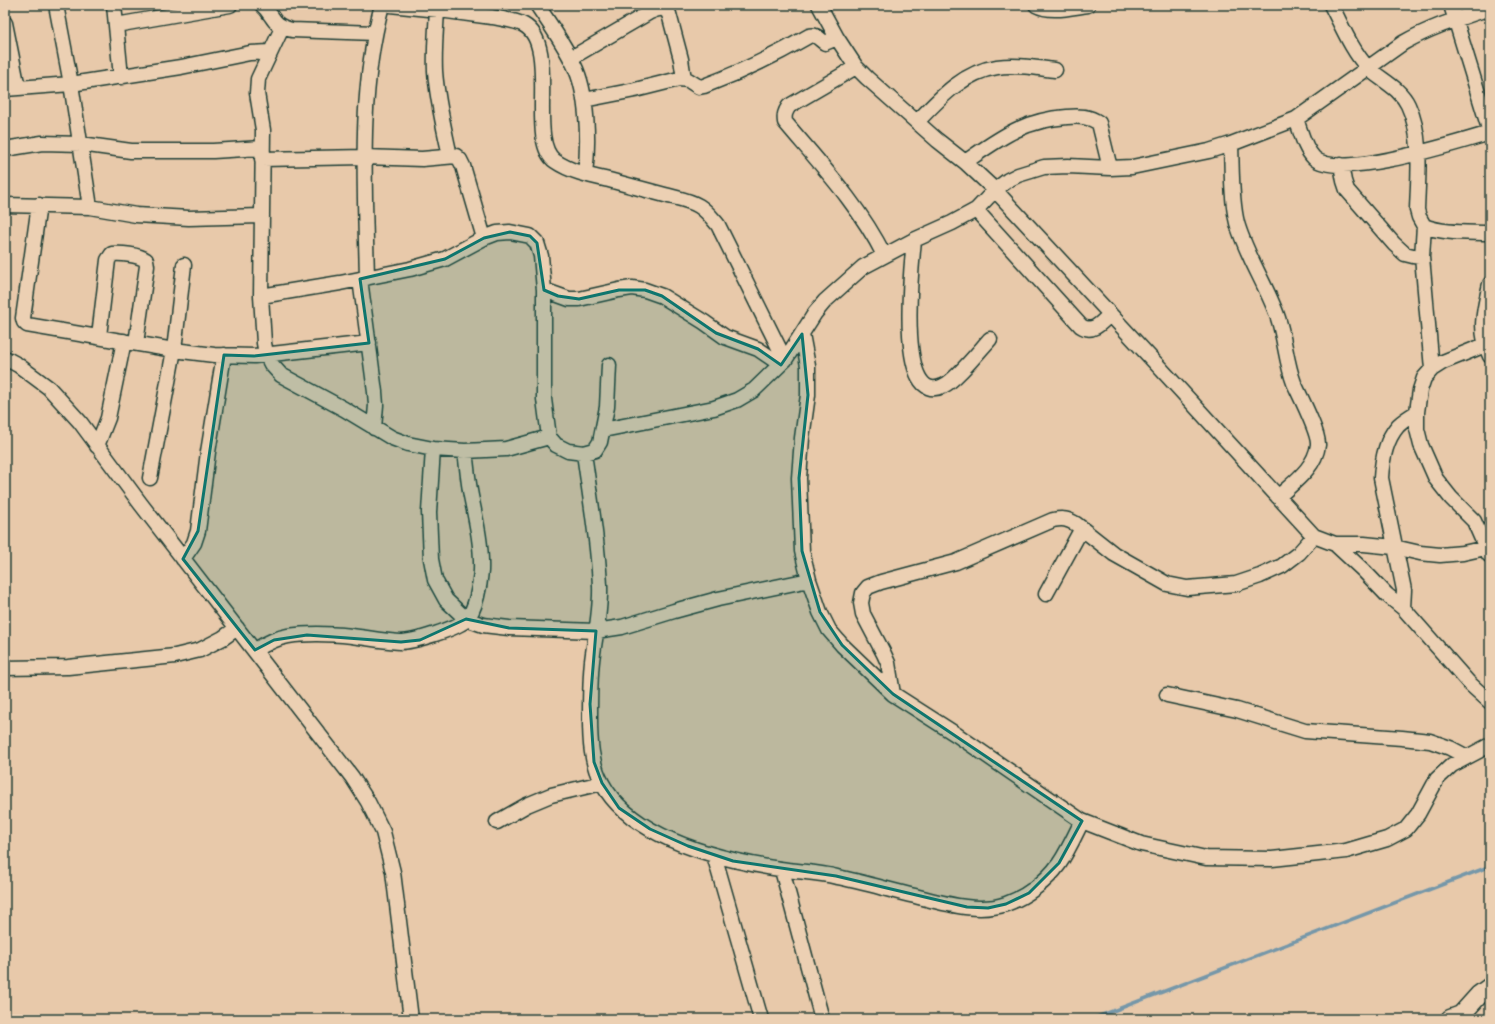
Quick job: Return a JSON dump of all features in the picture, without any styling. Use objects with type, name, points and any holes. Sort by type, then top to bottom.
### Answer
[{"type":"main road","points":[[1458,1018],[1480,995],[1490,987]]},
{"type":"street","points":[[56,5],[71,84],[90,207]]},
{"type":"street","points":[[114,5],[121,77]]},
{"type":"street","points":[[116,25],[214,6],[230,5]]},
{"type":"street","points":[[262,5],[275,23],[282,28],[292,30],[375,33]]},
{"type":"street","points":[[374,428],[376,405],[368,343],[363,278],[365,157],[369,81],[375,33],[382,5]]},
{"type":"street","points":[[390,5],[459,12],[514,21],[536,16]]},
{"type":"street","points":[[819,5],[837,38],[856,67],[995,190],[1305,528],[1314,536],[1334,544],[1364,571],[1387,595],[1403,608],[1469,683],[1490,702]]},
{"type":"street","points":[[1036,5],[1041,8],[1052,9],[1088,5]]},
{"type":"street","points":[[1331,5],[1359,56],[1368,68],[1396,89],[1407,103],[1414,120],[1418,154],[1417,210],[1424,226],[1422,256],[1432,369]]},
{"type":"street","points":[[1296,119],[1306,147],[1315,158],[1327,164],[1341,165],[1418,154],[1490,132],[1451,5]]},
{"type":"street","points":[[603,430],[714,408],[737,400],[754,390],[782,362],[815,313],[839,287],[862,267],[976,210],[995,190],[1018,175],[1044,168],[1068,166],[1110,168],[1132,167],[1209,151],[1231,144],[1296,119],[1368,68],[1421,33],[1455,19],[1490,8]]},
{"type":"street","points":[[571,58],[650,12],[663,9],[667,10],[669,14],[684,79]]},
{"type":"street","points":[[437,10],[435,47],[436,72],[439,100],[450,156]]},
{"type":"street","points":[[536,16],[563,46],[571,58],[581,84],[584,100],[586,167]]},
{"type":"street","points":[[536,16],[533,33],[539,44],[543,137],[546,150],[554,160],[566,167],[586,167],[698,205],[708,213],[718,225],[782,362]]},
{"type":"street","points":[[5,23],[11,88],[71,84],[181,67],[250,53],[270,52]]},
{"type":"street","points":[[282,28],[258,79],[257,93],[263,130],[261,296],[266,354],[271,364],[281,375],[344,408],[392,438],[408,444],[433,449],[506,449],[549,437]]},
{"type":"street","points":[[584,100],[684,79],[699,87],[704,86],[780,53],[809,36],[818,36],[825,43],[837,38]]},
{"type":"street","points":[[917,122],[942,97],[959,83],[977,73],[996,67],[1023,66],[1055,70]]},
{"type":"street","points":[[856,67],[789,106],[785,111],[784,117],[785,122],[850,200],[873,234],[884,255]]},
{"type":"street","points":[[965,162],[1001,137],[1029,123],[1053,118],[1080,116],[1092,118],[1099,122],[1110,168]]},
{"type":"street","points":[[5,149],[42,143],[81,144],[131,151],[213,151],[422,159],[456,156],[460,160],[484,238]]},
{"type":"street","points":[[1231,144],[1234,202],[1237,222],[1243,240],[1278,317],[1294,381],[1314,428],[1318,443],[1316,456],[1308,469],[1278,497]]},
{"type":"street","points":[[1341,165],[1344,181],[1348,190],[1394,244],[1405,254],[1422,256]]},
{"type":"street","points":[[5,205],[90,207],[136,215],[189,218],[262,216]]},
{"type":"street","points":[[39,205],[23,318],[27,325],[100,336],[174,350],[224,355],[254,356],[368,343]]},
{"type":"street","points":[[976,210],[1081,326],[1086,329],[1092,329],[1110,314]]},
{"type":"street","points":[[1424,226],[1445,232],[1490,233]]},
{"type":"street","points":[[261,296],[410,269],[445,259],[484,238],[498,233],[510,232],[530,236],[537,243],[541,256],[544,290],[544,399],[549,437],[556,445],[568,451],[584,453],[595,450],[600,442],[607,407],[608,365]]},
{"type":"street","points":[[914,240],[909,306],[910,334],[913,362],[920,382],[926,387],[934,389],[944,386],[954,378],[990,339]]},
{"type":"street","points":[[97,446],[108,418],[130,342],[146,266],[146,260],[141,257],[117,253],[112,254],[108,260],[100,336]]},
{"type":"street","points":[[150,478],[174,350],[184,265]]},
{"type":"street","points":[[1334,544],[1364,544],[1394,547],[1420,553],[1440,555],[1489,551],[1474,521],[1451,498],[1436,479],[1421,445],[1417,429],[1417,412],[1420,390],[1424,378],[1432,369],[1443,362],[1487,350],[1482,326],[1484,309],[1490,284]]},
{"type":"street","points":[[544,290],[563,298],[579,299],[632,288],[645,290],[662,296],[704,322],[720,335],[758,350],[782,362]]},
{"type":"street","points":[[802,334],[808,366],[808,395],[802,438],[799,478],[802,551],[809,580],[820,612],[829,630],[842,645],[893,694],[957,735],[1082,821],[1141,844],[1206,858],[1272,859],[1346,851],[1387,839],[1406,829],[1418,814],[1437,779],[1452,765],[1490,744]]},
{"type":"street","points":[[183,559],[194,543],[198,531],[208,452],[224,355]]},
{"type":"street","points":[[5,358],[18,365],[49,388],[80,422],[183,559],[352,777],[368,802],[383,832],[393,872],[411,1019]]},
{"type":"street","points":[[1403,608],[1404,590],[1381,478],[1382,463],[1389,441],[1396,428],[1417,412]]},
{"type":"street","points":[[433,449],[430,512],[431,559],[435,580],[446,600],[466,619],[483,625],[509,628],[596,631],[622,627],[718,599],[809,580]]},
{"type":"street","points":[[255,650],[274,640],[287,636],[301,635],[350,636],[401,642],[420,640],[456,625],[466,619],[479,591],[481,571],[480,542],[469,486],[465,450]]},
{"type":"street","points":[[584,453],[594,519],[600,580],[599,608],[592,664],[590,735],[594,762],[602,783],[619,808],[650,829],[688,846],[732,861],[782,870],[836,876],[940,902],[967,907],[988,908],[1006,904],[1029,893],[1056,868],[1082,821]]},
{"type":"street","points":[[893,694],[888,663],[863,614],[861,602],[863,593],[868,587],[881,582],[940,568],[1053,520],[1062,518],[1070,520],[1082,528],[1114,554],[1167,584],[1187,588],[1236,584],[1260,576],[1282,566],[1299,553],[1314,536]]},
{"type":"street","points":[[1046,594],[1082,528]]},
{"type":"street","points":[[5,668],[68,667],[176,656],[200,650],[238,628]]},
{"type":"street","points":[[1167,695],[1237,710],[1305,731],[1402,738],[1430,742],[1450,748],[1467,757]]},
{"type":"street","points":[[497,822],[527,805],[551,795],[602,783]]},
{"type":"street","points":[[714,855],[761,1019]]},
{"type":"street","points":[[782,870],[822,1019]]},
{"type":"highlighted area","points":[[510,232],[530,236],[537,243],[544,290],[558,296],[579,299],[619,290],[645,290],[662,296],[716,333],[758,349],[781,365],[802,334],[808,395],[799,478],[802,551],[820,612],[842,645],[893,694],[1082,821],[1059,863],[1029,893],[1006,904],[988,908],[967,907],[836,876],[733,861],[688,846],[650,829],[619,808],[602,783],[594,762],[590,704],[596,631],[509,628],[466,619],[420,640],[401,642],[307,635],[274,640],[255,650],[183,559],[198,531],[224,355],[254,356],[369,343],[360,279],[445,259],[484,238]]},
{"type":"waterway","points":[[1092,1019],[1488,867],[1490,868]]}]
